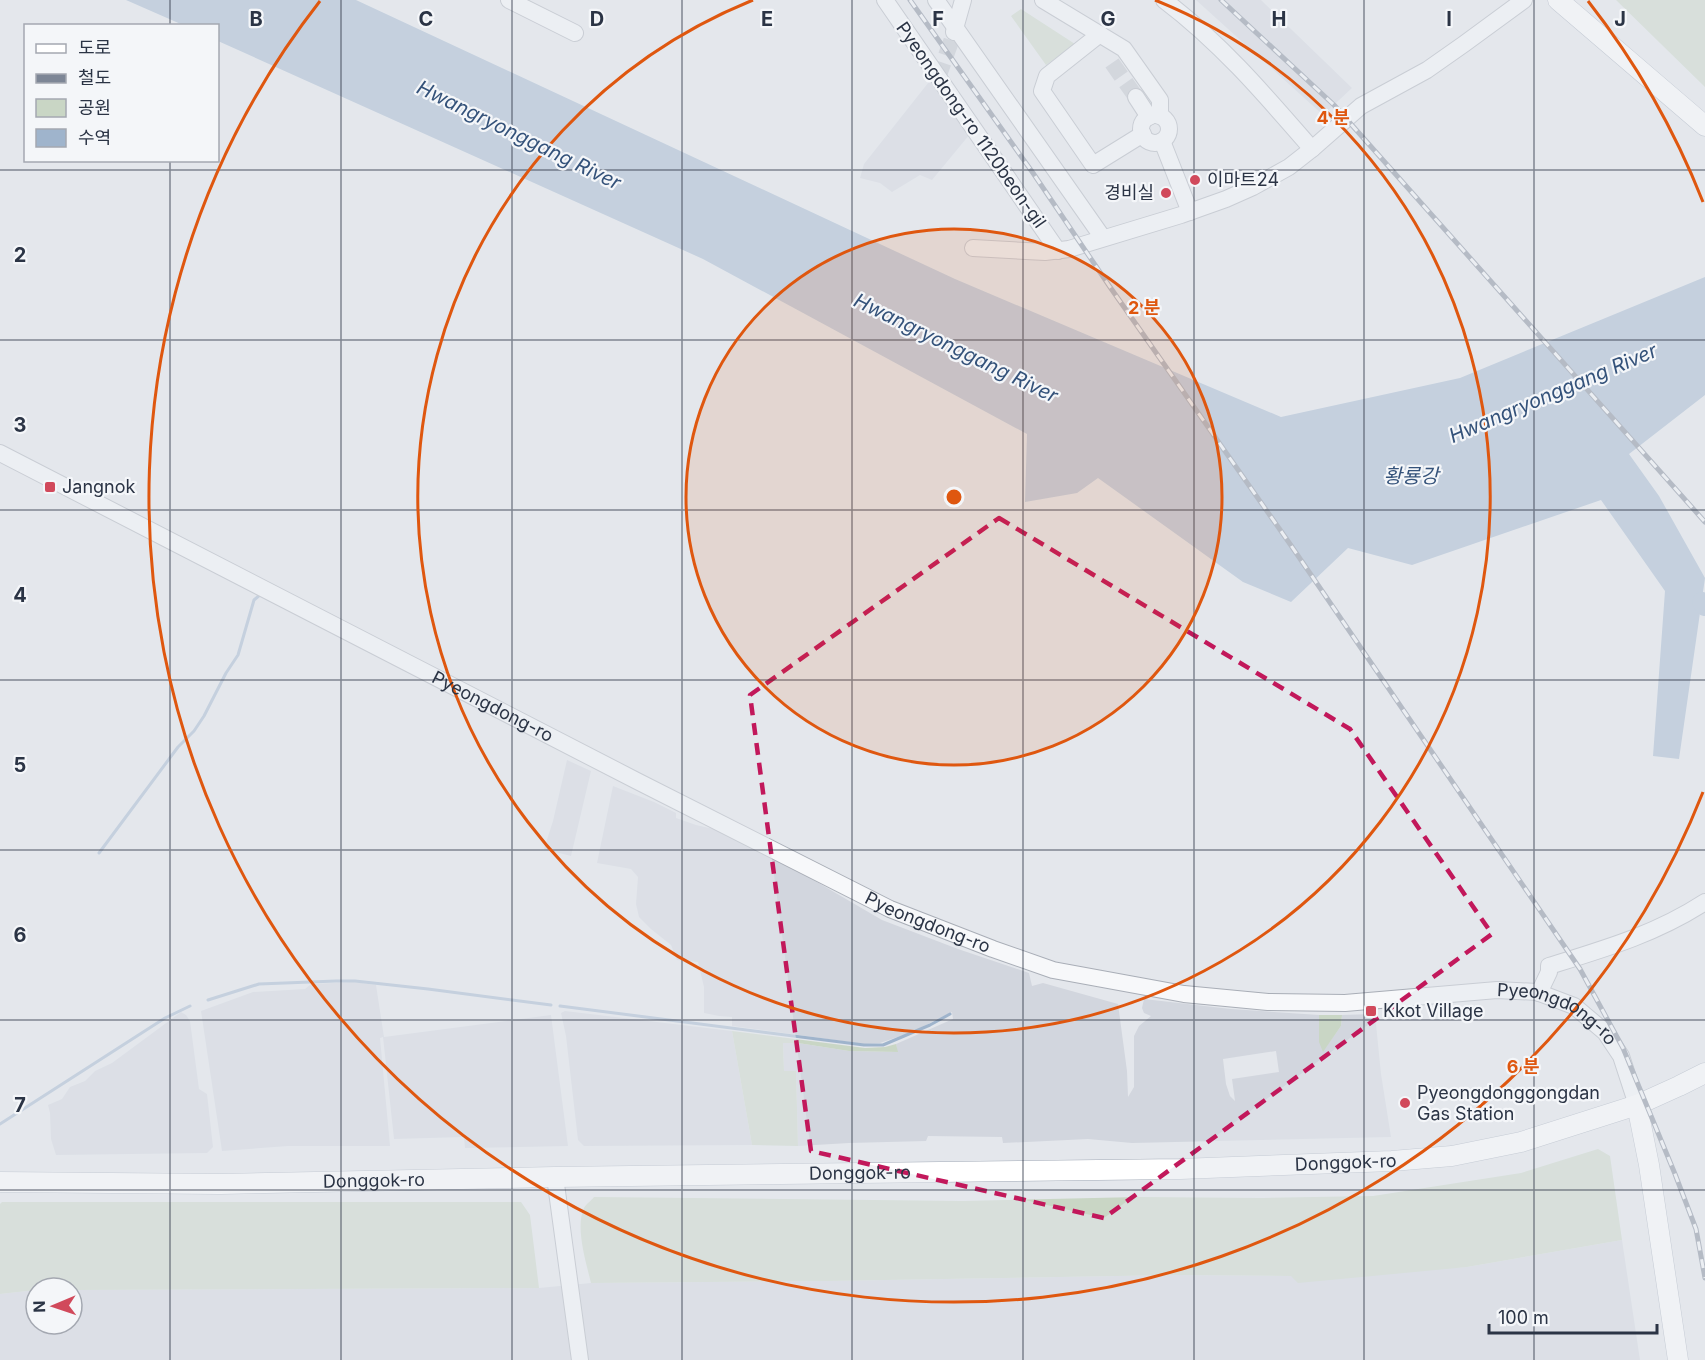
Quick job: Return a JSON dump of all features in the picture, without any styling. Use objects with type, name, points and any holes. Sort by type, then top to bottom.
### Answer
[{"type":"main road","points":[[1561,2],[1705,126]]},
{"type":"main road","name":"Donggok-ro","points":[[0,1182],[220,1184],[1180,1169],[1392,1161],[1452,1156],[1521,1142],[1637,1105],[1705,1073]]},
{"type":"main road","name":"Pyeongdong-ro","points":[[1637,1105],[1649,1164],[1678,1360]]},
{"type":"street","points":[[509,0],[575,33]]},
{"type":"street","name":"Pyeongdong-ro 1120beon-gil","points":[[885,0],[1058,250]]},
{"type":"street","points":[[936,0],[1103,238]]},
{"type":"street","points":[[955,30],[963,0]]},
{"type":"street","points":[[1043,0],[1124,49],[1160,100],[1155,117]]},
{"type":"street","points":[[1164,0],[1187,17],[1246,72],[1312,149]]},
{"type":"street","points":[[973,248],[1045,252],[1058,250],[1190,212],[1253,187],[1289,167],[1360,106],[1427,70],[1524,0]]},
{"type":"street","points":[[1100,34],[1047,76],[1042,92],[1093,165],[1143,134]]},
{"type":"street","points":[[1136,97],[1155,117]]},
{"type":"street","points":[[1155,117],[1164,118],[1169,126],[1168,135],[1157,143],[1149,141],[1143,134],[1142,125],[1155,117]]},
{"type":"street","points":[[1162,141],[1190,212]]},
{"type":"street","name":"Pyeongdong-ro","points":[[0,453],[890,909],[1053,970],[1184,994],[1268,1002],[1345,1004],[1497,990],[1539,993],[1574,1006],[1605,1032],[1621,1056],[1637,1105]]},
{"type":"street","points":[[1539,993],[1550,972],[1549,966],[1620,945],[1664,925],[1705,902]]},
{"type":"street","points":[[555,1177],[580,1360]]},
{"type":"highlighted area","points":[[999,518],[1350,729],[1492,934],[1104,1218],[811,1151],[750,695]]},
{"type":"shaded area","points":[[1196,0],[1261,0],[1352,88],[1323,115]]},
{"type":"shaded area","points":[[932,78],[970,134],[932,180],[920,175],[892,192],[880,183],[860,178],[864,164]]},
{"type":"shaded area","points":[[567,760],[591,771],[571,856],[544,849]]},
{"type":"shaded area","points":[[613,786],[676,813],[676,818],[718,830],[798,871],[882,920],[1029,973],[1032,986],[1043,983],[1118,1004],[1128,1097],[1134,1087],[1134,1036],[1139,1026],[1151,1016],[1144,1013],[1142,1008],[1144,999],[1231,1009],[1319,1015],[1323,1051],[1341,1026],[1342,1015],[1375,1014],[1391,1137],[1132,1143],[1088,1139],[1003,1143],[1002,1137],[928,1136],[926,1141],[798,1146],[796,1071],[784,1071],[783,1043],[798,1043],[849,1051],[897,1052],[896,1044],[953,1019],[952,1012],[912,1032],[880,1043],[864,1044],[732,1026],[732,1017],[704,1013],[704,987],[698,962],[677,960],[671,945],[639,917],[636,904],[638,877],[631,869],[597,863]],"holes":[[[1276,1051],[1279,1072],[1232,1079],[1235,1101],[1230,1096],[1226,1084],[1223,1059]]]},
{"type":"shaded area","points":[[354,982],[376,985],[384,1037],[551,1015],[568,1146],[465,1148],[464,1137],[394,1139],[383,1037],[380,1038],[390,1146],[288,1146],[222,1151],[201,1011],[253,992],[305,989],[311,984]]},
{"type":"shaded area","points":[[565,1011],[732,1031],[752,1145],[584,1146],[578,1140],[566,1036],[561,1013]]},
{"type":"shaded area","points":[[181,1012],[190,1021],[199,1089],[207,1094],[213,1147],[207,1153],[56,1155],[51,1139],[48,1105],[62,1099],[70,1087],[85,1081],[95,1071],[112,1063]]},
{"type":"shaded area","points":[[1622,1240],[1640,1360],[0,1360],[0,1294],[24,1291],[24,1336],[84,1336],[84,1290],[539,1288],[591,1283],[1175,1275],[1291,1276],[1467,1267]]},
{"type":"green space","points":[[1616,0],[1705,0],[1705,87]]},
{"type":"green space","points":[[1021,9],[1075,44],[1046,65],[1011,16]]},
{"type":"green space","points":[[1319,1015],[1342,1015],[1341,1026],[1323,1052],[1319,1042]]},
{"type":"green space","points":[[732,1031],[865,1048],[896,1044],[898,1052],[849,1051],[798,1043],[783,1043],[784,1071],[796,1071],[798,1146],[752,1145]]},
{"type":"green space","points":[[1598,1149],[1610,1156],[1622,1240],[1467,1267],[1298,1283],[1291,1276],[1175,1275],[591,1283],[581,1235],[584,1208],[594,1197],[963,1201],[1138,1197],[1373,1196],[1521,1173]]},
{"type":"green space","points":[[2,1202],[521,1202],[530,1215],[539,1288],[84,1290],[84,1276],[24,1276],[24,1291],[0,1294],[0,1204]]},
{"type":"water","name":"황룡강","points":[[126,0],[356,0],[955,279],[1281,417],[1460,378],[1705,277],[1705,395],[1629,454],[1659,496],[1705,578],[1679,759],[1653,756],[1665,591],[1601,500],[1412,565],[1348,548],[1291,602],[1243,582],[1098,478],[1077,493],[1025,502],[1027,434],[703,259],[219,41],[219,24],[181,24]]},
{"type":"waterway","points":[[99,853],[204,716],[238,655],[254,600],[261,594]]},
{"type":"waterway","points":[[1702,602],[1705,606]]},
{"type":"waterway","points":[[208,1000],[259,984],[355,981],[551,1005]]},
{"type":"waterway","points":[[0,1124],[165,1018],[190,1006]]},
{"type":"waterway","points":[[560,1006],[864,1045],[883,1045],[950,1014]]},
{"type":"tunnel","points":[[938,78],[954,33]]},
{"type":"tunnel","points":[[1112,63],[1136,97]]},
{"type":"railway","points":[[910,0],[1290,544],[1580,969],[1623,1048],[1675,1174],[1696,1229],[1705,1278]]},
{"type":"railway","points":[[1221,0],[1334,105],[1705,522]]},
{"type":"place","name":"이마트24","points":[[1195,180]]},
{"type":"place","name":"경비실","points":[[1166,193]]},
{"type":"place","name":"Jangnok","points":[[50,487]]},
{"type":"place","name":"Kkot Village","points":[[1371,1011]]},
{"type":"place","name":"Pyeongdonggongdan Gas Station","points":[[1405,1103]]},
{"type":"water label","name":"Hwangryonggang River","points":[[519,135]]},
{"type":"water label","name":"Hwangryonggang River","points":[[956,348]]},
{"type":"water label","name":"Hwangryonggang River","points":[[1553,393]]}]
